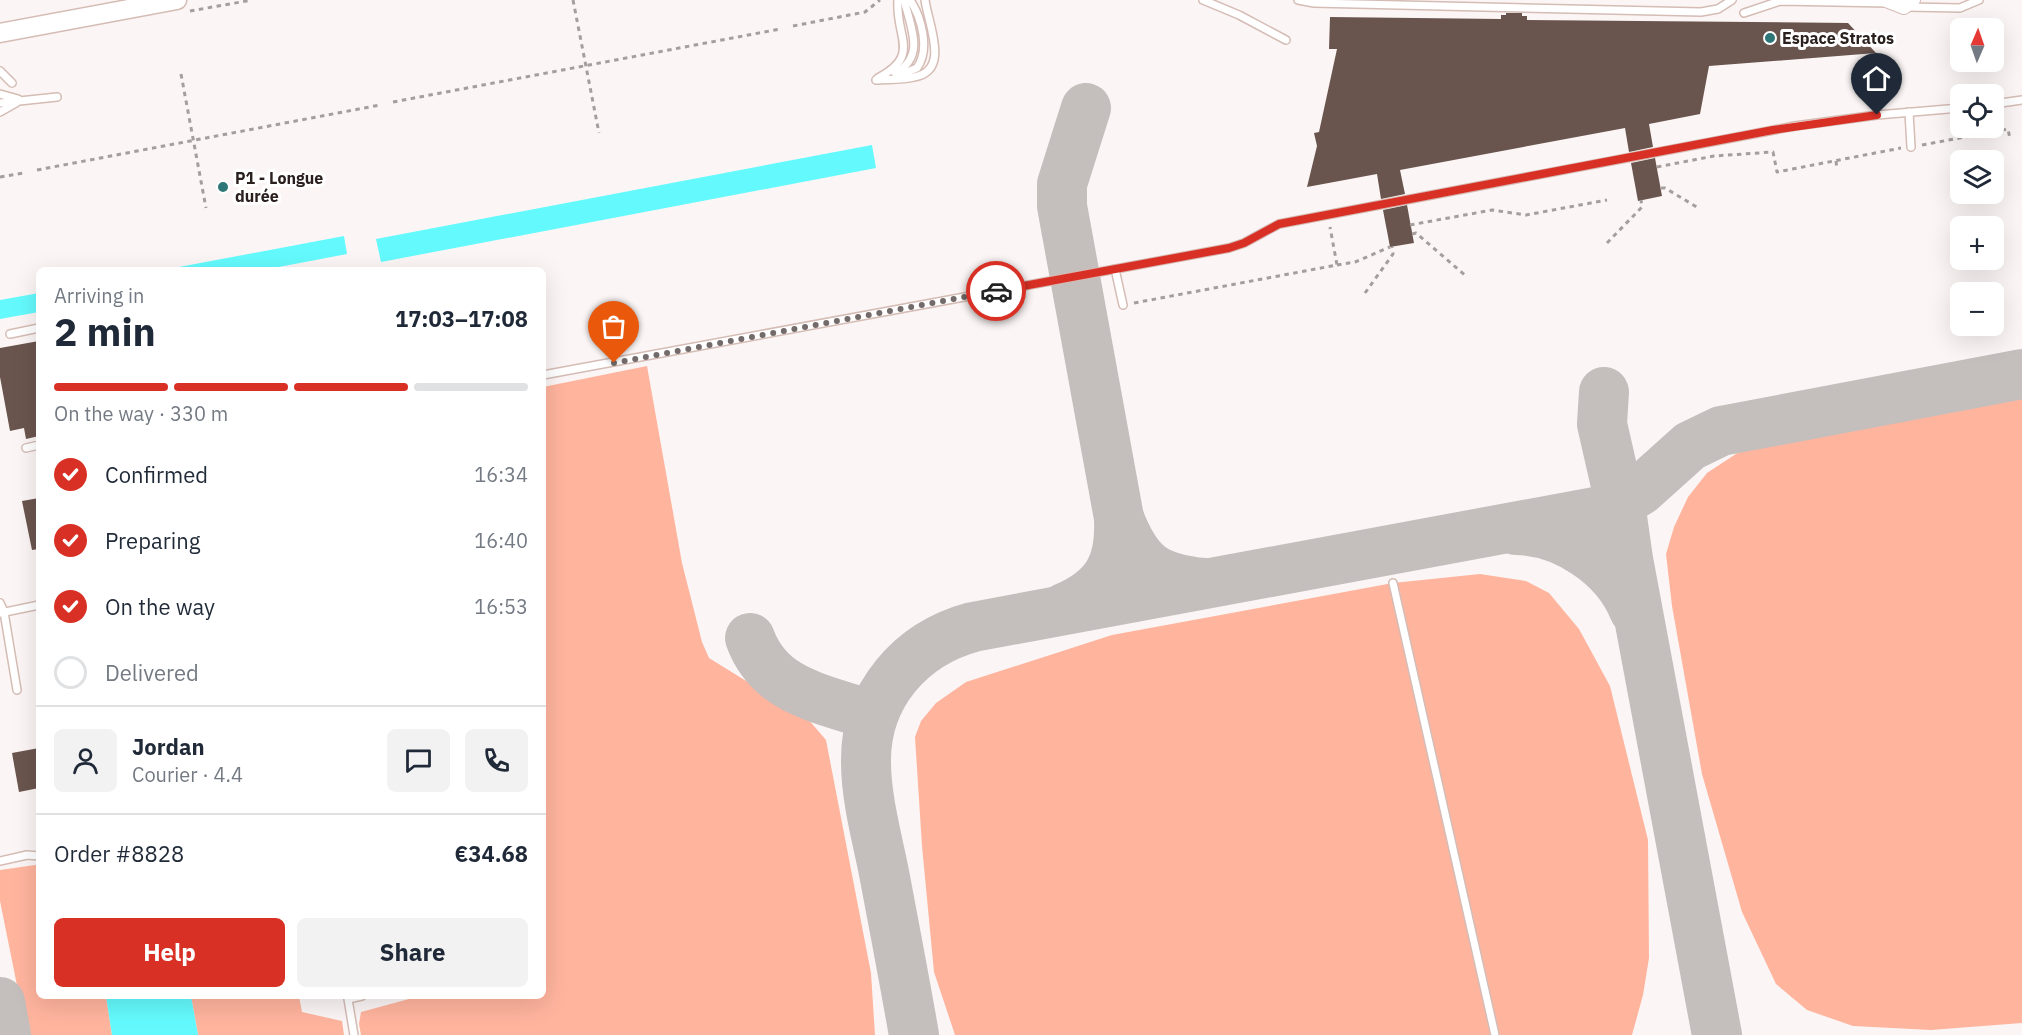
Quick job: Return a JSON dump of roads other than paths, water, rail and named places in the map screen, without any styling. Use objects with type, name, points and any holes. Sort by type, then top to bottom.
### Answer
[{"type":"street","points":[[0,33],[177,0]]},
{"type":"lane","points":[[876,80],[901,62],[903,55],[897,14],[898,0]]},
{"type":"lane","points":[[876,80],[904,69],[911,62],[915,52],[904,0]]},
{"type":"lane","points":[[876,80],[912,72],[921,62],[924,47],[917,10],[910,0]]},
{"type":"lane","points":[[876,80],[916,77],[930,70],[934,64],[935,53],[925,0]]},
{"type":"lane","points":[[1203,0],[1239,15],[1286,40]]},
{"type":"lane","points":[[1298,0],[1314,3],[1701,12],[1718,9],[1732,0]]},
{"type":"lane","points":[[1744,14],[1780,1],[1899,3],[1960,8],[1979,0]]},
{"type":"lane","points":[[0,71],[12,83]]},
{"type":"lane","points":[[0,94],[21,100]]},
{"type":"lane","points":[[0,103],[57,97]]},
{"type":"lane","points":[[0,112],[21,100]]},
{"type":"lane","points":[[2004,103],[2022,100]]},
{"type":"lane","points":[[546,374],[1229,248],[1244,243],[1279,224],[1795,126],[1950,109]]},
{"type":"lane","points":[[1909,112],[1911,147]]},
{"type":"lane","points":[[1115,269],[1123,305]]},
{"type":"lane","points":[[10,334],[36,329]]},
{"type":"lane","points":[[26,448],[36,446]]},
{"type":"lane","points":[[1393,583],[1495,1035]]},
{"type":"lane","points":[[0,603],[17,690]]},
{"type":"lane","points":[[2,612],[36,606]]},
{"type":"lane","points":[[0,861],[27,855],[36,856]]},
{"type":"lane","points":[[348,999],[354,1035]]},
{"type":"water","points":[[872,145],[876,168],[381,262],[376,239]]},
{"type":"water","points":[[344,236],[347,254],[279,267],[179,267]]},
{"type":"water","points":[[36,294],[36,313],[0,319],[0,300]]},
{"type":"water","points":[[106,999],[192,999],[198,1035],[112,1035]]},
{"type":"place","name":"Espace Stratos","points":[[1770,38]]},
{"type":"place","name":"P1 - Longue durée","points":[[223,187]]}]
